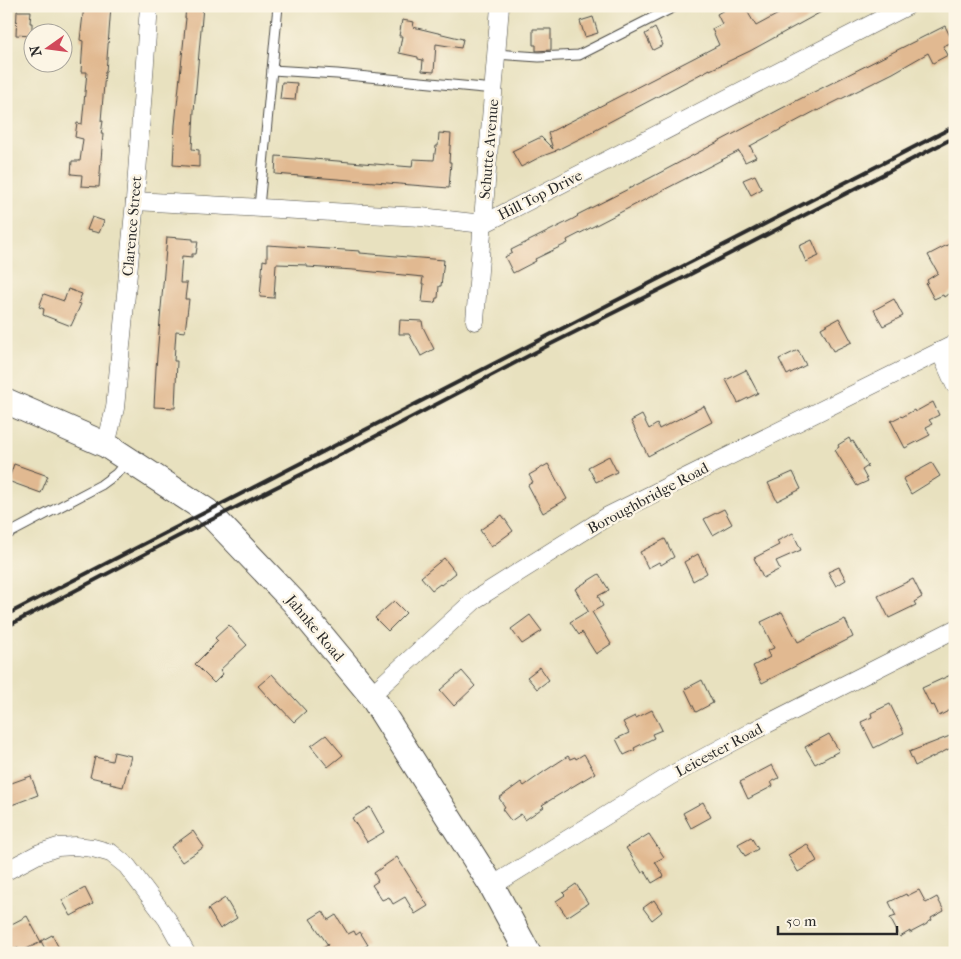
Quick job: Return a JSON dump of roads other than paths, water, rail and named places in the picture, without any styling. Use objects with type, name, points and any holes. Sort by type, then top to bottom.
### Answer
[{"type":"main road","name":"Jahnke Road","points":[[6,401],[106,445],[207,511],[293,601],[371,695],[492,886],[528,953]]},
{"type":"street","name":"Clarence Street","points":[[106,445],[115,408],[134,201],[148,6]]},
{"type":"street","name":"Schutte Avenue","points":[[475,321],[500,6]]},
{"type":"street","name":"Hill Top Drive","points":[[134,201],[421,217],[483,224],[907,6]]},
{"type":"street","points":[[948,347],[955,385]]},
{"type":"street","name":"Boroughbridge Road","points":[[371,695],[476,599],[608,516],[948,347]]},
{"type":"street","name":"Leicester Road","points":[[492,886],[670,776],[955,629]]},
{"type":"street","points":[[6,870],[40,853],[58,847],[93,848],[111,853],[127,866],[167,919],[186,953]]},
{"type":"lane","points":[[259,207],[278,6]]},
{"type":"lane","points":[[496,54],[539,57],[579,56],[676,6]]},
{"type":"lane","points":[[272,70],[494,88]]},
{"type":"lane","points":[[6,535],[101,485],[116,474],[128,459]]},
{"type":"railway","points":[[6,615],[955,126]]},
{"type":"railway","points":[[6,627],[177,537],[338,456],[551,344],[955,137]]}]
